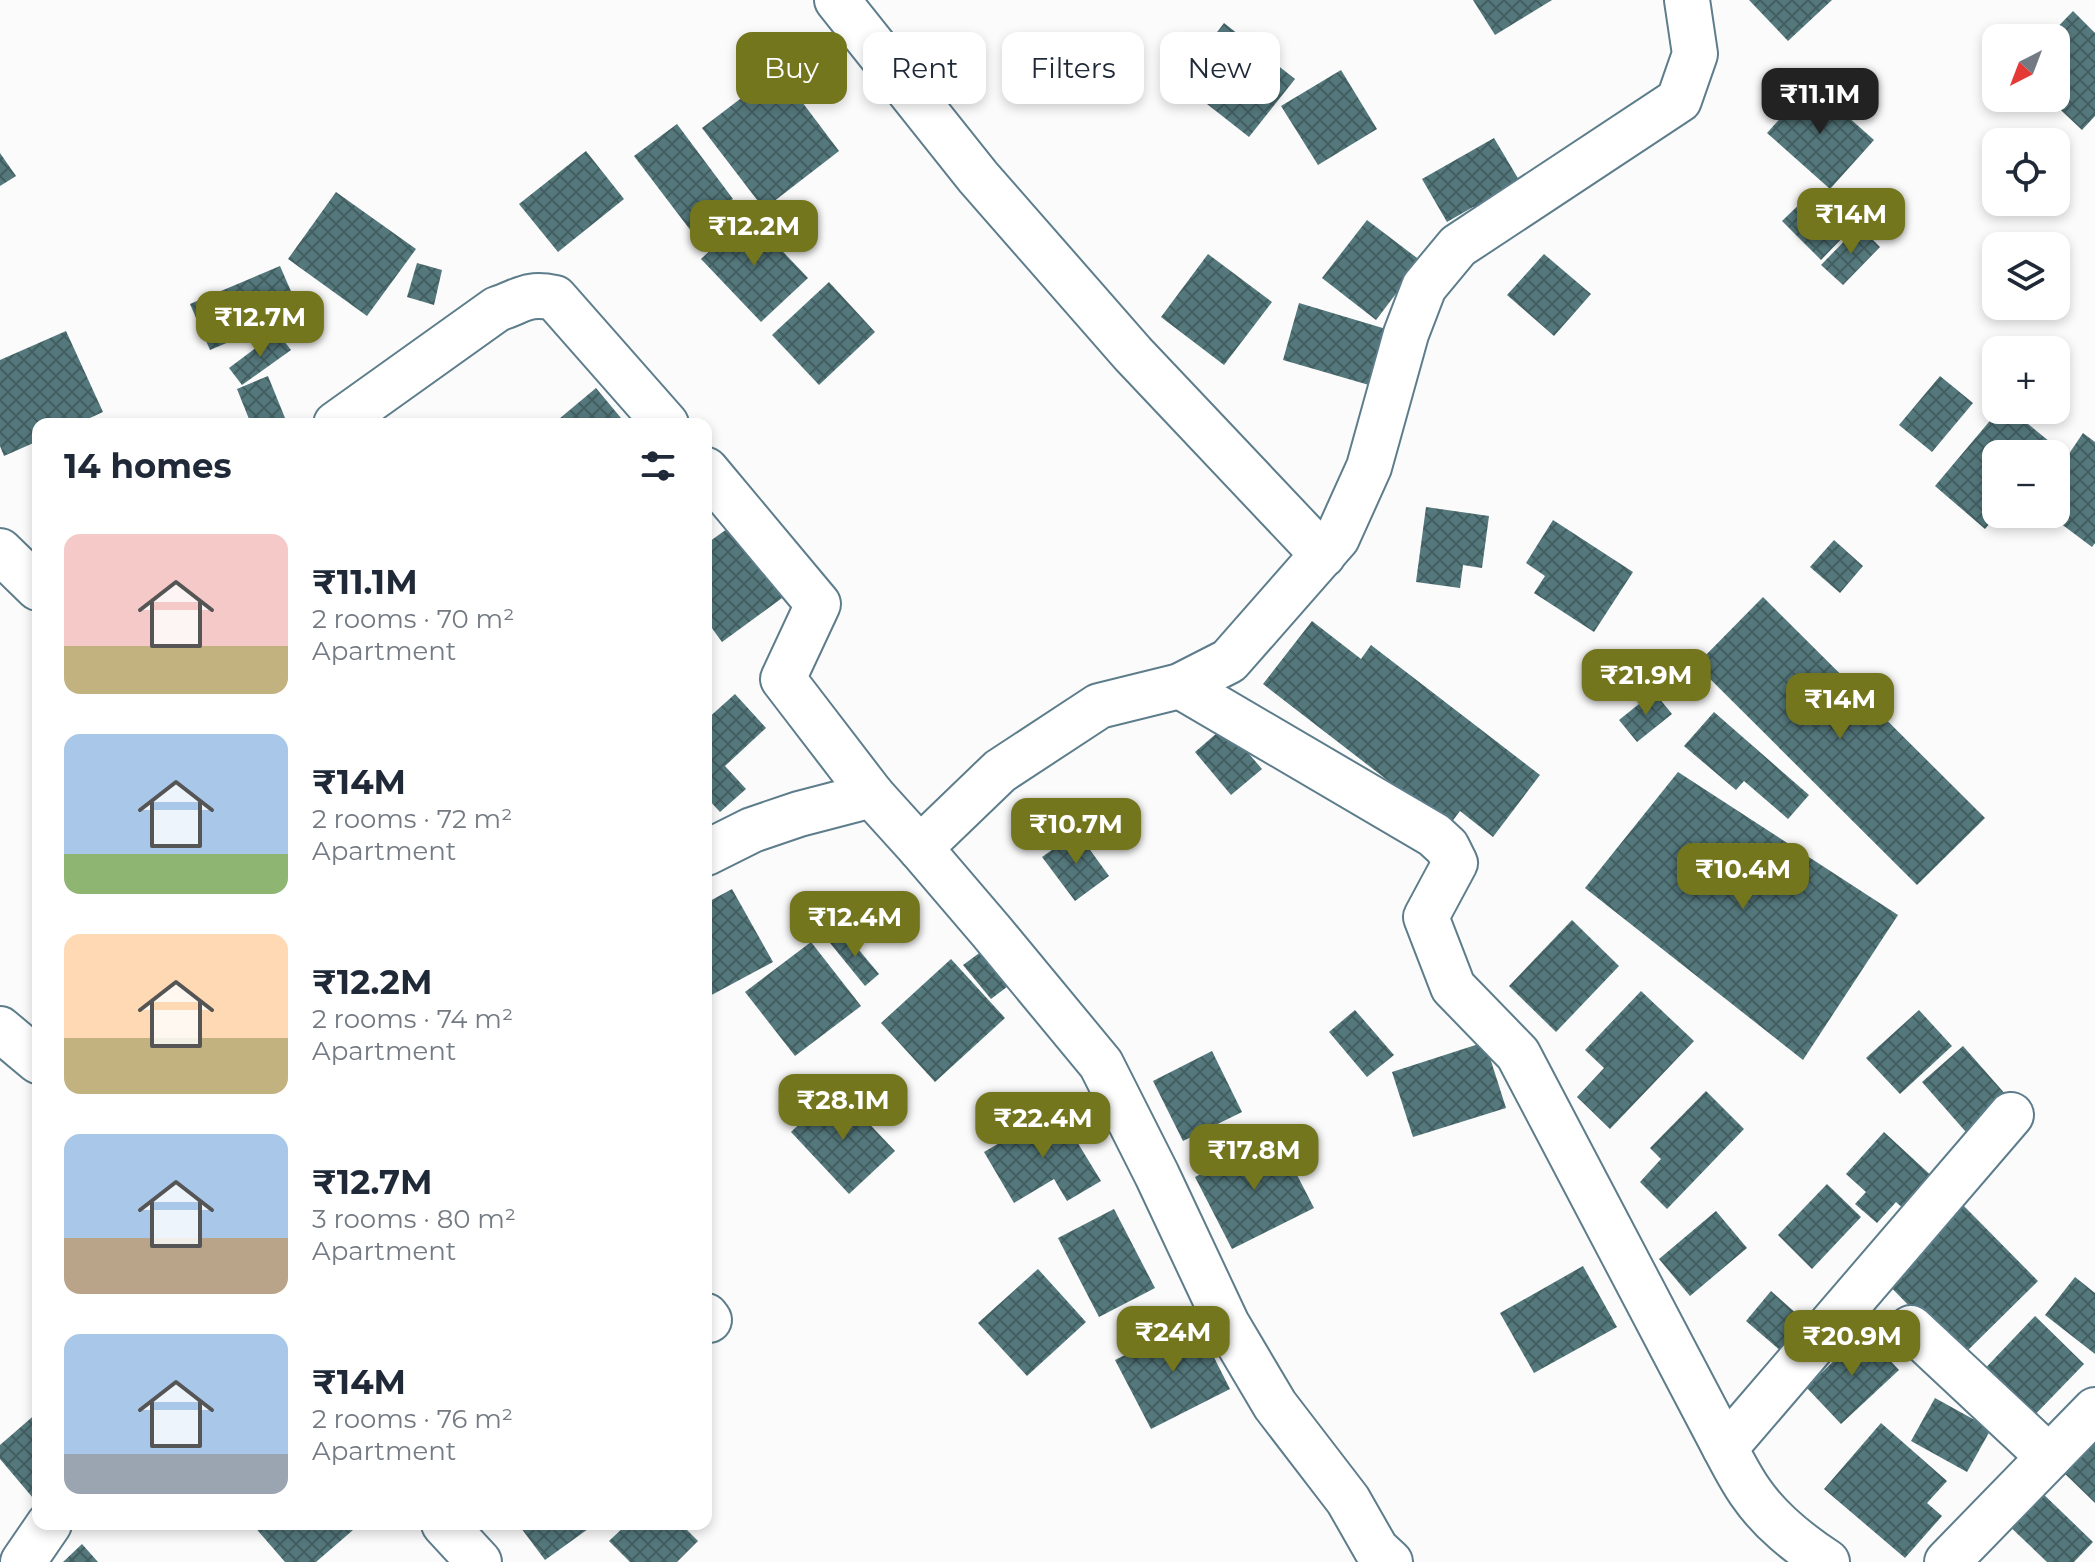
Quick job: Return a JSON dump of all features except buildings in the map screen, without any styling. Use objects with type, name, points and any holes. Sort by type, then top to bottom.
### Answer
[{"type":"street","points":[[837,0],[978,177],[1123,343],[1323,555]]},
{"type":"street","points":[[920,848],[1000,771],[1099,706],[1180,686],[1229,661],[1337,538],[1369,467],[1406,334],[1424,287],[1458,246],[1679,100],[1695,54],[1687,0]]},
{"type":"street","points":[[344,418],[497,309],[538,294],[555,298],[661,418]]},
{"type":"street","points":[[712,477],[818,604],[783,679],[872,795],[1101,1064],[1227,1324],[1275,1405],[1348,1500],[1373,1558]]},
{"type":"street","points":[[0,551],[32,582]]},
{"type":"street","points":[[1180,686],[1434,835],[1447,847],[1455,863],[1426,917],[1453,987],[1518,1054],[1750,1492],[1776,1524],[1827,1562]]},
{"type":"street","points":[[712,850],[752,830],[872,795]]},
{"type":"street","points":[[0,1029],[32,1056]]},
{"type":"street","points":[[1725,1448],[2011,1115]]},
{"type":"street","points":[[1911,1328],[2049,1457]]},
{"type":"street","points":[[1947,1562],[2095,1410]]},
{"type":"street","points":[[23,1562],[45,1530]]},
{"type":"street","points":[[450,1530],[479,1562]]}]
